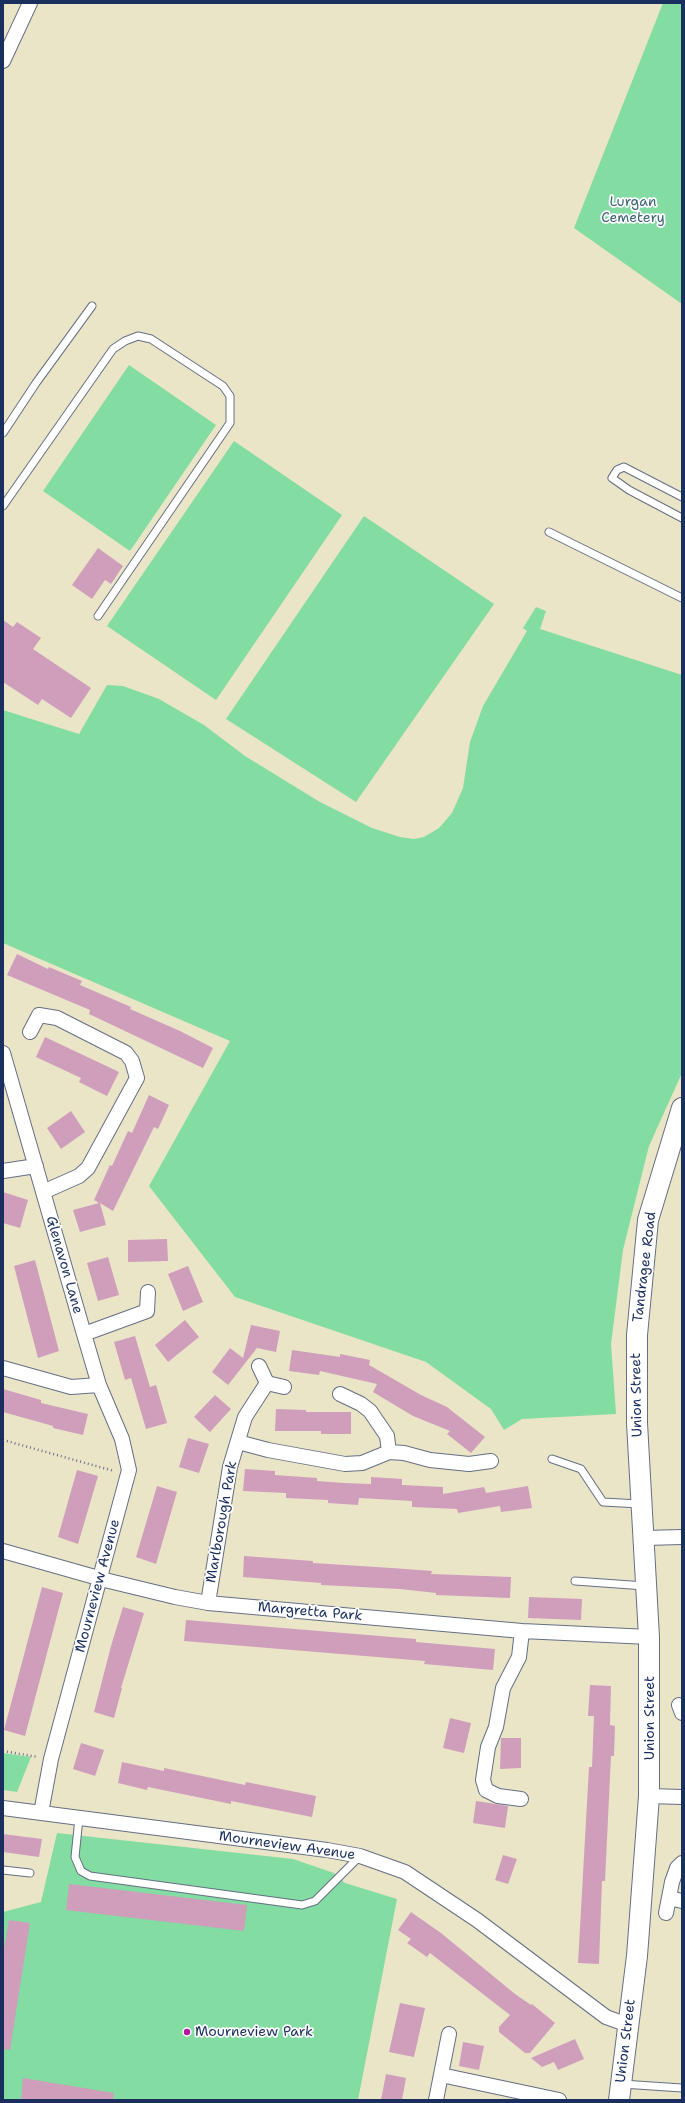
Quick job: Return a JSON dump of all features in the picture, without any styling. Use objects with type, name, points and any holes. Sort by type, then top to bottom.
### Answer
[{"type":"street","points":[[3,61],[30,3]]},
{"type":"street","points":[[30,1032],[39,1015],[57,1018],[126,1053],[132,1061],[137,1078],[88,1168],[79,1176],[44,1192]]},
{"type":"street","name":"Glenavon Lane","points":[[3,1053],[6,1072],[44,1192],[99,1384],[122,1439],[128,1475]]},
{"type":"street","name":"Tandragee Road","points":[[637,1335],[648,1220],[682,1108]]},
{"type":"street","points":[[3,1171],[36,1166]]},
{"type":"street","points":[[84,1334],[148,1311],[148,1292]]},
{"type":"street","name":"Union Street","points":[[620,2092],[637,1956],[649,1796],[649,1637],[645,1538],[637,1423],[637,1335]]},
{"type":"street","points":[[259,1366],[267,1383],[284,1388]]},
{"type":"street","points":[[3,1368],[71,1387],[99,1384]]},
{"type":"street","name":"Marlborough Park","points":[[208,1602],[230,1466],[245,1417],[267,1383]]},
{"type":"street","points":[[340,1394],[361,1404],[370,1411],[387,1436],[389,1452]]},
{"type":"street","name":"Marlborough Park","points":[[238,1442],[268,1450],[345,1464],[362,1463],[389,1452],[404,1453],[430,1460],[469,1464],[491,1461]]},
{"type":"street","name":"Mourneview Avenue","points":[[41,1813],[51,1759],[128,1475]]},
{"type":"street","points":[[645,1538],[682,1537]]},
{"type":"street","name":"Margretta Park","points":[[3,1551],[175,1597],[208,1602],[522,1631],[649,1637]]},
{"type":"street","points":[[521,1799],[498,1796],[486,1790],[483,1780],[488,1747],[496,1727],[503,1688],[519,1657],[522,1631]]},
{"type":"street","points":[[649,1796],[682,1797]]},
{"type":"street","name":"Mourneview Avenue","points":[[3,1808],[328,1850],[360,1856],[405,1872],[477,1920],[606,2017],[628,2025]]},
{"type":"street","points":[[666,1913],[675,1899],[677,1868],[682,1862]]},
{"type":"street","points":[[436,2100],[449,2034]]},
{"type":"street","points":[[441,2075],[559,2100]]},
{"type":"lane","points":[[3,433],[36,383],[92,306]]},
{"type":"lane","points":[[3,506],[113,349],[125,341],[138,336],[151,339],[223,386],[230,396],[230,423],[98,616]]},
{"type":"lane","points":[[682,497],[624,467],[617,470],[612,478],[629,490],[682,518]]},
{"type":"lane","points":[[549,532],[682,598]]},
{"type":"lane","points":[[552,1459],[581,1469],[603,1502],[642,1504]]},
{"type":"lane","points":[[575,1581],[647,1586]]},
{"type":"lane","points":[[79,1818],[75,1857],[81,1871],[90,1876],[302,1906],[315,1901],[360,1856]]},
{"type":"lane","points":[[3,1870],[30,1873]]},
{"type":"lane","points":[[620,2092],[682,2088]]},
{"type":"path","points":[[3,1440],[128,1475]]},
{"type":"path","points":[[3,1750],[51,1759]]},
{"type":"green space","name":"Lurgan Cemetery","points":[[663,3],[682,3],[682,304],[574,228]]},
{"type":"green space","points":[[129,365],[216,425],[130,551],[43,491]]},
{"type":"green space","points":[[234,441],[342,515],[216,700],[107,626]]},
{"type":"green space","points":[[364,516],[494,604],[356,802],[226,719]]},
{"type":"green space","points":[[536,607],[546,611],[540,629],[682,675],[682,1073],[649,1146],[623,1250],[611,1344],[616,1414],[522,1419],[504,1430],[491,1409],[426,1362],[235,1297],[149,1186],[230,1041],[3,943],[3,710],[79,734],[107,685],[123,686],[159,699],[204,725],[245,756],[320,802],[372,828],[400,837],[414,839],[424,837],[439,828],[452,813],[463,788],[470,742],[483,706],[527,631],[523,628]]},
{"type":"green space","points":[[3,1753],[31,1757],[17,1792],[3,1790]]},
{"type":"green space","name":"Mourneview Park","points":[[57,1833],[293,1859],[334,1873],[345,1883],[397,1899],[358,2100],[3,2100],[3,1912],[41,1902]]},
{"type":"building","points":[[98,548],[123,566],[111,584],[105,580],[92,599],[72,585]]},
{"type":"building","points":[[3,620],[13,627],[17,622],[41,638],[33,649],[91,688],[71,718],[42,699],[38,705],[3,682]]},
{"type":"building","points":[[17,954],[48,969],[49,967],[82,981],[80,985],[131,1007],[130,1009],[180,1031],[213,1048],[203,1068],[89,1014],[90,1010],[7,975]]},
{"type":"building","points":[[45,1037],[119,1072],[107,1096],[79,1082],[81,1078],[36,1057]]},
{"type":"building","points":[[149,1095],[169,1105],[158,1129],[154,1127],[113,1211],[100,1203],[106,1225],[80,1232],[73,1210],[99,1203],[94,1200],[110,1165],[112,1166],[128,1131],[132,1133]]},
{"type":"building","points":[[71,1111],[85,1132],[61,1149],[47,1128]]},
{"type":"building","points":[[3,1192],[28,1200],[20,1228],[3,1223]]},
{"type":"building","points":[[167,1239],[168,1261],[128,1262],[128,1240]]},
{"type":"building","points":[[108,1257],[119,1295],[98,1301],[87,1263]]},
{"type":"building","points":[[35,1260],[59,1351],[38,1358],[14,1266]]},
{"type":"building","points":[[188,1266],[203,1302],[183,1311],[168,1274]]},
{"type":"building","points":[[185,1320],[199,1337],[168,1362],[155,1345]]},
{"type":"building","points":[[251,1325],[280,1331],[276,1352],[257,1348],[228,1385],[212,1372],[230,1348],[243,1358]]},
{"type":"building","points":[[135,1336],[150,1387],[156,1385],[167,1423],[146,1429],[131,1378],[125,1380],[114,1342]]},
{"type":"building","points":[[292,1350],[340,1357],[340,1354],[370,1360],[369,1365],[421,1395],[447,1407],[485,1437],[471,1453],[447,1434],[450,1431],[413,1416],[373,1392],[377,1384],[320,1371],[319,1375],[289,1371]]},
{"type":"building","points":[[3,1389],[41,1400],[41,1403],[88,1414],[83,1435],[53,1428],[53,1426],[3,1412]]},
{"type":"building","points":[[215,1395],[231,1409],[210,1432],[194,1417]]},
{"type":"building","points":[[276,1409],[306,1410],[306,1412],[351,1412],[351,1434],[321,1434],[321,1431],[275,1431]]},
{"type":"building","points":[[188,1438],[209,1444],[199,1473],[179,1467]]},
{"type":"building","points":[[245,1469],[275,1471],[275,1475],[317,1478],[317,1481],[344,1483],[371,1484],[371,1477],[402,1479],[402,1485],[443,1487],[443,1494],[484,1487],[486,1493],[528,1486],[532,1508],[501,1512],[500,1506],[458,1513],[457,1509],[412,1507],[412,1501],[359,1498],[358,1505],[328,1503],[328,1500],[286,1498],[286,1493],[243,1491]]},
{"type":"building","points":[[77,1470],[98,1476],[78,1544],[58,1537]]},
{"type":"building","points":[[157,1486],[177,1492],[156,1564],[136,1557]]},
{"type":"building","points":[[244,1556],[313,1561],[313,1563],[432,1571],[431,1574],[511,1577],[510,1598],[436,1595],[436,1593],[400,1589],[321,1585],[321,1583],[243,1577]]},
{"type":"building","points":[[42,1587],[63,1593],[25,1736],[4,1730]]},
{"type":"building","points":[[529,1597],[582,1599],[581,1620],[528,1618]]},
{"type":"building","points":[[123,1607],[144,1613],[121,1688],[114,1718],[94,1712]]},
{"type":"building","points":[[186,1620],[416,1639],[416,1642],[495,1649],[493,1670],[424,1664],[425,1661],[184,1641]]},
{"type":"building","points":[[590,1685],[611,1686],[610,1725],[615,1726],[614,1756],[611,1756],[605,1881],[602,1881],[599,1964],[578,1963],[589,1767],[592,1767],[594,1716],[588,1716]]},
{"type":"building","points":[[450,1718],[471,1723],[464,1753],[443,1748]]},
{"type":"building","points":[[501,1738],[521,1738],[521,1768],[500,1769]]},
{"type":"building","points":[[81,1743],[104,1750],[95,1776],[73,1769]]},
{"type":"building","points":[[122,1762],[164,1771],[164,1768],[245,1785],[246,1782],[316,1796],[312,1817],[231,1801],[231,1804],[148,1787],[147,1790],[118,1783]]},
{"type":"building","points":[[476,1801],[508,1806],[505,1828],[473,1823]]},
{"type":"building","points":[[3,1834],[42,1839],[39,1857],[3,1852]]},
{"type":"building","points":[[503,1855],[517,1859],[508,1884],[495,1880]]},
{"type":"building","points":[[69,1884],[247,1905],[244,1931],[66,1910]]},
{"type":"building","points":[[411,1912],[441,1933],[515,1994],[531,2005],[532,2004],[555,2023],[530,2053],[525,2053],[499,2032],[499,2027],[510,2015],[430,1953],[427,1957],[407,1943],[411,1939],[398,1930]]},
{"type":"building","points":[[9,1920],[30,1923],[10,2050],[3,2049],[3,1954]]},
{"type":"building","points":[[400,2003],[425,2008],[414,2057],[389,2052]]},
{"type":"building","points":[[575,2039],[584,2059],[558,2070],[554,2062],[542,2067],[531,2058]]},
{"type":"building","points":[[463,2042],[484,2046],[479,2070],[459,2066]]},
{"type":"building","points":[[386,2074],[406,2078],[402,2100],[381,2100]]},
{"type":"building","points":[[23,2078],[114,2093],[113,2100],[21,2100]]},
{"type":"place","name":"Mourneview Park","points":[[187,2032]]}]
